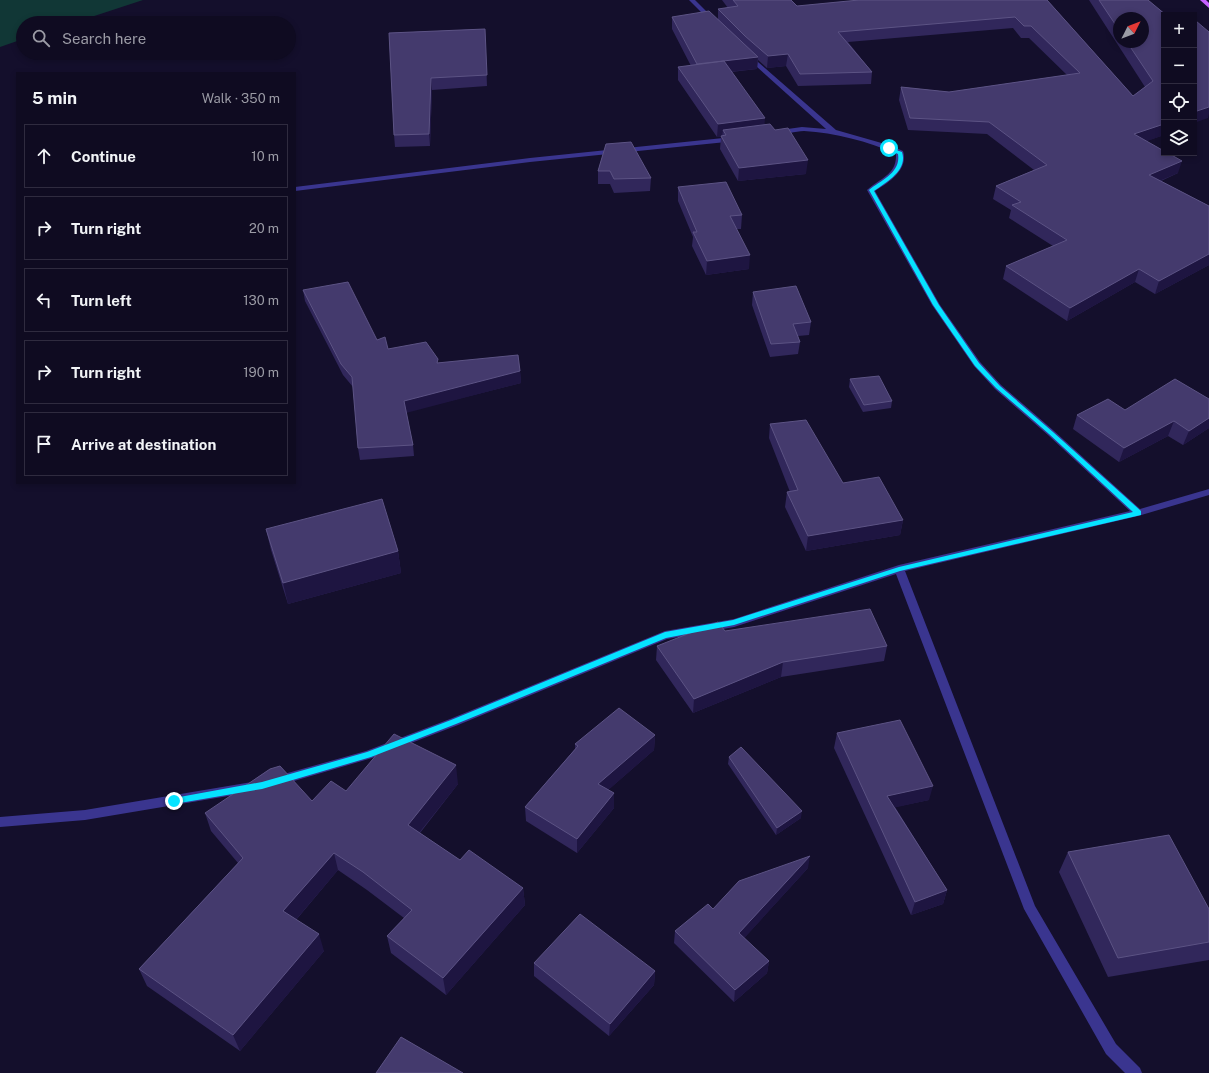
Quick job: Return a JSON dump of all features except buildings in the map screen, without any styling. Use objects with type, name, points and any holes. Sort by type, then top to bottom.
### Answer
[{"type":"main road","points":[[1203,0],[1209,6]]},
{"type":"street","points":[[692,0],[719,28]]},
{"type":"street","points":[[741,50],[833,132]]},
{"type":"street","points":[[764,135],[802,129],[833,132],[889,148],[900,153],[901,161],[897,170],[886,181],[871,190],[936,305],[977,364],[998,387],[1051,433],[1138,513]]},
{"type":"street","points":[[296,189],[530,160],[741,138]]},
{"type":"street","points":[[0,822],[85,815],[266,784],[368,755],[454,722],[665,635],[734,623],[899,569],[1138,513],[1209,492]]},
{"type":"street","points":[[899,569],[1030,909],[1111,1049],[1135,1073]]},
{"type":"green space","points":[[0,0],[143,0],[94,16],[16,16],[16,41],[0,47]]},
{"type":"route","points":[[174,801],[262,785],[368,755],[454,722],[665,635],[734,623],[800,600],[899,569],[1138,513],[1051,433],[998,387],[977,364],[936,305],[871,190],[886,181],[897,170],[901,161],[900,153],[889,148]]}]
